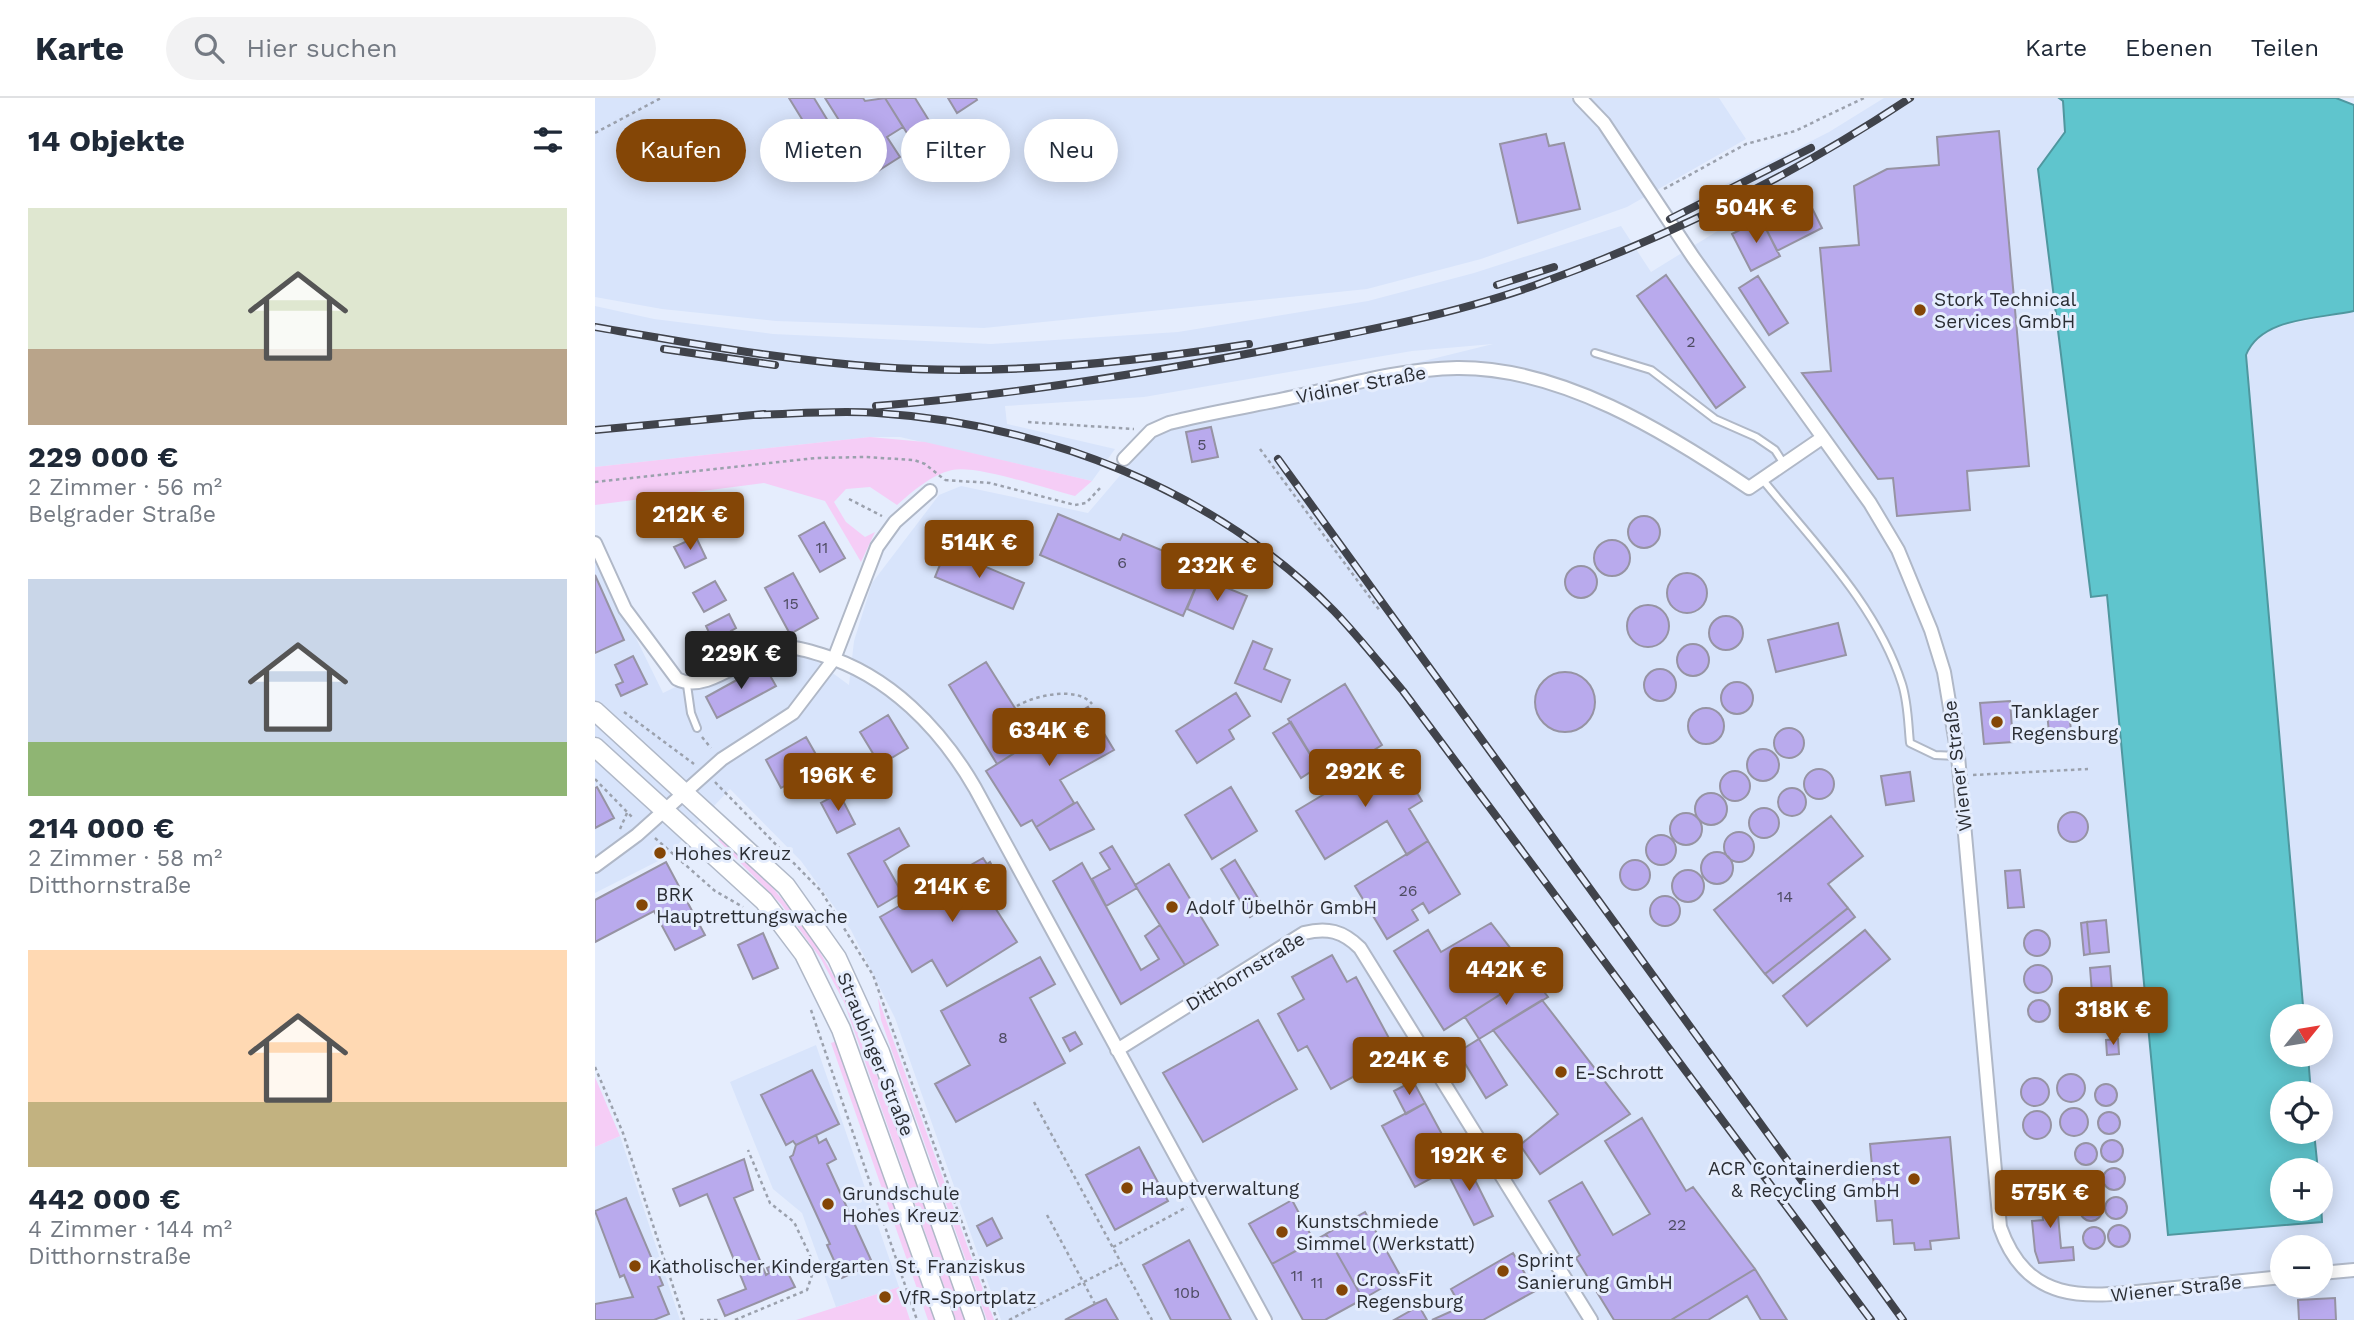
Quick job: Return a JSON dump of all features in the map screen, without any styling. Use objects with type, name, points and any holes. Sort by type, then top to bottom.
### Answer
[{"type":"main road","name":"Straubinger Straße","points":[[595,711],[786,886],[837,958],[880,1052],[975,1320]]},
{"type":"main road","name":"Straubinger Straße","points":[[595,747],[764,901],[804,954],[841,1029],[945,1320]]},
{"type":"street","name":"Wiener Straße","points":[[1580,98],[1604,123],[1870,503],[1916,588],[1944,672],[1958,756],[1982,1052],[2000,1227],[2007,1246],[2021,1268],[2036,1280],[2059,1291],[2091,1297],[2270,1278]]},
{"type":"street","name":"Vidiner Straße","points":[[1124,458],[1151,431],[1169,422],[1395,374],[1458,368],[1499,373],[1570,391],[1620,410],[1683,444],[1749,488],[1762,479]]},
{"type":"street","points":[[1762,479],[1822,438]]},
{"type":"street","points":[[595,866],[644,828],[722,760],[793,713],[834,659],[877,547],[895,522],[930,491]]},
{"type":"street","points":[[595,543],[625,609],[661,655],[670,671],[687,685],[702,682],[779,648],[796,647],[834,659],[870,676],[897,695],[952,750],[1265,1320]]},
{"type":"street","name":"Ditthornstraße","points":[[1117,1050],[1304,933],[1320,929],[1337,931],[1350,938],[1360,948],[1591,1320]]},
{"type":"street","points":[[2333,1272],[2354,1270]]},
{"type":"lane","points":[[1595,353],[1651,370],[1715,419],[1756,437],[1775,450],[1784,464]]},
{"type":"lane","points":[[1762,479],[1858,598],[1874,624],[1902,685],[1910,743],[1935,755],[1958,756]]},
{"type":"lane","points":[[687,685],[691,713],[697,728]]},
{"type":"path","points":[[595,133],[661,98]]},
{"type":"path","points":[[1653,196],[1747,144],[1795,131],[1864,98]]},
{"type":"path","points":[[1028,422],[1151,431]]},
{"type":"path","points":[[1260,449],[1380,611]]},
{"type":"path","points":[[595,482],[817,458],[865,457],[914,460],[925,464],[945,480],[990,483],[1075,505],[1086,503],[1102,486]]},
{"type":"path","points":[[930,491],[945,480]]},
{"type":"path","points":[[849,499],[895,522]]},
{"type":"path","points":[[1017,706],[1029,699],[1075,694],[1093,704]]},
{"type":"path","points":[[619,709],[667,746],[679,750],[706,773]]},
{"type":"path","points":[[697,728],[722,760]]},
{"type":"path","points":[[1959,776],[2088,769]]},
{"type":"path","points":[[595,779],[644,828],[715,891],[745,908]]},
{"type":"path","points":[[810,1006],[917,1320]]},
{"type":"path","points":[[595,1067],[623,1133],[684,1320]]},
{"type":"path","points":[[1034,1102],[1152,1320]]},
{"type":"path","points":[[734,1320],[807,1290],[815,1266],[794,1222],[770,1203],[748,1150]]},
{"type":"path","points":[[1112,1247],[1200,1200]]},
{"type":"path","points":[[1047,1214],[1095,1304]]},
{"type":"path","points":[[1009,1320],[1121,1263]]},
{"type":"path","points":[[700,1320],[720,1320]]},
{"type":"shaded area","points":[[595,98],[1719,98],[1746,139],[1627,207],[1481,259],[1367,289],[984,328],[776,321],[662,309],[595,297]]},
{"type":"shaded area","points":[[1884,98],[2059,98],[2063,101],[2065,131],[2038,169],[2091,596],[2107,595],[2168,1234],[2333,1221],[2333,1158],[2317,1158],[2315,1144],[2333,1144],[2333,1081],[2310,1081],[2309,1068],[2333,1068],[2333,1004],[2303,1004],[2246,355],[2251,341],[2268,328],[2354,311],[2354,1320],[1001,1320],[895,1018],[851,930],[801,861],[730,789],[666,857],[595,893],[595,555],[663,693],[782,636],[849,685],[854,641],[872,583],[939,495],[961,486],[1088,513],[1163,425],[1493,344],[1412,351],[1144,397],[1005,406],[1007,424],[1115,449],[1092,481],[900,437],[870,437],[595,467],[595,306],[654,319],[773,334],[991,344],[1178,332],[1368,301],[1474,273],[1621,226],[1651,272],[1792,185],[1704,226],[1693,201],[1829,132]]},
{"type":"shaded area","points":[[870,437],[925,442],[1092,481],[1075,496],[995,474],[964,469],[952,470],[930,480],[897,505],[870,487],[846,489],[834,502],[846,522],[865,537],[875,532],[861,562],[825,501],[764,483],[595,505],[595,467]]},
{"type":"shaded area","points":[[722,837],[768,882],[808,931],[854,1012],[965,1320],[956,1320],[844,1002],[821,959],[781,904],[718,840]]},
{"type":"shaded area","points":[[878,998],[994,1320],[987,1320],[881,1020]]},
{"type":"shaded area","points":[[837,1041],[935,1320],[928,1320],[831,1043]]},
{"type":"shaded area","points":[[816,1045],[899,1287],[836,1307],[802,1213],[773,1189],[730,1082]]},
{"type":"shaded area","points":[[595,1077],[620,1136],[595,1147]]},
{"type":"shaded area","points":[[620,1136],[680,1320],[595,1320],[595,1147]]},
{"type":"shaded area","name":"VfR-Sportplatz","points":[[899,1287],[910,1320],[796,1320]]},
{"type":"water","points":[[2059,98],[2336,98],[2354,105],[2354,311],[2277,326],[2253,343],[2246,355],[2303,1004],[2270,1004],[2270,1068],[2309,1068],[2310,1081],[2270,1081],[2270,1144],[2315,1144],[2317,1158],[2270,1158],[2270,1221],[2322,1222],[2168,1235],[2107,595],[2091,597],[2038,169],[2065,132],[2063,101]]},
{"type":"building","points":[[789,98],[814,98],[827,119],[802,119]]},
{"type":"building","points":[[825,98],[863,98],[865,101],[885,98],[901,128],[887,137],[887,119],[838,119]]},
{"type":"building","points":[[885,98],[915,98],[928,119],[901,119],[901,124]]},
{"type":"building","points":[[948,98],[976,98],[977,100],[957,113]]},
{"type":"building","name":"Stork Technical Services GmbH","points":[[1999,131],[2029,466],[1967,471],[1970,510],[1897,516],[1893,478],[1878,479],[1802,373],[1831,371],[1820,248],[1859,245],[1854,186],[1887,169],[1939,165],[1937,137]]},
{"type":"building","points":[[1546,134],[1549,146],[1564,143],[1580,209],[1518,223],[1500,144]]},
{"type":"building","points":[[887,137],[900,157],[887,165]]},
{"type":"building","points":[[1806,196],[1822,228],[1777,251],[1761,219]]},
{"type":"building","points":[[1761,219],[1780,256],[1751,271],[1732,234]]},
{"type":"building","points":[[1666,275],[1745,387],[1716,408],[1637,296]]},
{"type":"building","points":[[1758,276],[1788,323],[1769,335],[1739,288]]},
{"type":"building","points":[[1211,427],[1218,457],[1192,462],[1186,432]]},
{"type":"building","points":[[1058,514],[1120,540],[1123,534],[1204,568],[1183,616],[1040,555]]},
{"type":"building","points":[[1644,516],[1656,520],[1660,532],[1656,544],[1644,548],[1632,544],[1628,532],[1632,520]]},
{"type":"building","points":[[824,522],[845,558],[820,572],[799,536]]},
{"type":"building","points":[[696,537],[706,558],[685,568],[674,547]]},
{"type":"building","points":[[1612,540],[1625,545],[1630,558],[1625,571],[1612,576],[1599,571],[1594,558],[1599,545]]},
{"type":"building","points":[[946,550],[1024,583],[1013,609],[935,577]]},
{"type":"building","points":[[1581,566],[1592,571],[1597,582],[1592,593],[1581,598],[1570,593],[1565,582],[1570,571]]},
{"type":"building","points":[[793,573],[818,618],[790,634],[765,588]]},
{"type":"building","points":[[1687,573],[1695,574],[1701,579],[1706,585],[1706,601],[1701,607],[1695,612],[1687,613],[1679,612],[1673,607],[1668,601],[1667,593],[1668,585],[1673,579],[1679,574]]},
{"type":"building","points":[[595,575],[624,640],[595,653]]},
{"type":"building","points":[[1200,577],[1247,596],[1233,629],[1187,609]]},
{"type":"building","points":[[715,581],[726,600],[704,612],[693,593]]},
{"type":"building","points":[[1648,605],[1663,611],[1669,626],[1663,641],[1648,647],[1633,641],[1627,626],[1633,611]]},
{"type":"building","points":[[729,614],[736,628],[731,631],[735,640],[717,650],[706,626]]},
{"type":"building","points":[[1726,616],[1738,621],[1743,633],[1738,645],[1726,650],[1714,645],[1709,633],[1714,621]]},
{"type":"building","points":[[1838,623],[1846,655],[1776,672],[1768,640]]},
{"type":"building","points":[[1253,641],[1272,649],[1264,669],[1290,680],[1281,702],[1235,683]]},
{"type":"building","points":[[1693,644],[1705,648],[1709,660],[1705,672],[1693,676],[1681,672],[1677,660],[1681,648]]},
{"type":"building","points":[[633,656],[647,684],[621,696],[616,685],[623,682],[615,665]]},
{"type":"building","points":[[986,662],[1035,740],[997,764],[949,685]]},
{"type":"building","points":[[764,665],[776,686],[717,718],[706,697]]},
{"type":"building","points":[[1660,669],[1671,674],[1676,685],[1671,696],[1660,701],[1649,696],[1644,685],[1649,674]]},
{"type":"building","points":[[1559,672],[1571,672],[1590,685],[1595,702],[1593,714],[1582,727],[1571,732],[1559,732],[1540,719],[1535,708],[1535,696],[1548,677]]},
{"type":"building","points":[[1737,682],[1749,686],[1753,698],[1749,710],[1737,714],[1725,710],[1721,698],[1725,686]]},
{"type":"building","points":[[1345,684],[1382,745],[1326,780],[1288,719]]},
{"type":"building","points":[[1236,693],[1250,716],[1229,730],[1234,739],[1197,763],[1176,731]]},
{"type":"building","name":"Tanklager Regensburg","points":[[2010,701],[2013,742],[1984,744],[1980,703]]},
{"type":"building","points":[[1088,707],[1114,750],[1060,780],[1074,803],[1036,827],[1032,820],[1021,826],[986,771]]},
{"type":"building","points":[[1706,708],[1719,713],[1724,726],[1719,739],[1706,744],[1693,739],[1688,726],[1693,713]]},
{"type":"building","points":[[2069,710],[2071,731],[2049,733],[2047,712]]},
{"type":"building","points":[[888,715],[908,748],[880,765],[860,732]]},
{"type":"building","points":[[1291,722],[1318,767],[1301,778],[1273,733]]},
{"type":"building","points":[[1789,728],[1800,732],[1804,743],[1800,754],[1789,758],[1778,754],[1774,743],[1778,732]]},
{"type":"building","points":[[806,737],[822,765],[781,788],[766,760]]},
{"type":"building","points":[[1763,749],[1774,754],[1779,765],[1774,776],[1763,781],[1752,776],[1747,765],[1752,754]]},
{"type":"building","points":[[1393,753],[1422,801],[1409,809],[1428,841],[1407,855],[1387,821],[1325,859],[1296,811]]},
{"type":"building","points":[[1819,769],[1825,770],[1833,778],[1833,790],[1825,798],[1819,799],[1813,798],[1805,790],[1804,784],[1805,778],[1813,770]]},
{"type":"building","points":[[1735,771],[1746,775],[1750,786],[1746,797],[1735,801],[1724,797],[1720,786],[1724,775]]},
{"type":"building","points":[[838,772],[845,786],[831,793],[823,780]]},
{"type":"building","points":[[1910,772],[1914,801],[1886,805],[1881,776]]},
{"type":"building","points":[[597,787],[614,818],[595,828],[595,788]]},
{"type":"building","points":[[1231,787],[1257,831],[1212,859],[1185,815]]},
{"type":"building","points":[[1792,788],[1802,792],[1806,802],[1802,812],[1792,816],[1782,812],[1778,802],[1782,792]]},
{"type":"building","points":[[839,793],[855,824],[837,833],[821,803]]},
{"type":"building","points":[[1711,793],[1722,798],[1727,809],[1722,820],[1711,825],[1700,820],[1695,809],[1700,798]]},
{"type":"building","points":[[1077,802],[1094,829],[1050,850],[1036,827]]},
{"type":"building","points":[[1764,808],[1775,812],[1779,823],[1775,834],[1764,838],[1753,834],[1749,823],[1753,812]]},
{"type":"building","points":[[2073,812],[2084,816],[2088,827],[2084,838],[2073,842],[2062,838],[2058,827],[2062,816]]},
{"type":"building","points":[[1686,813],[1697,818],[1702,829],[1697,840],[1686,845],[1675,840],[1670,829],[1675,818]]},
{"type":"building","points":[[1831,816],[1863,856],[1828,884],[1848,908],[1765,974],[1714,910]]},
{"type":"building","points":[[899,828],[909,846],[884,861],[902,893],[878,907],[848,854]]},
{"type":"building","points":[[1739,832],[1749,837],[1754,847],[1749,857],[1739,862],[1729,857],[1724,847],[1729,837]]},
{"type":"building","points":[[1661,835],[1672,839],[1676,850],[1672,861],[1661,865],[1650,861],[1646,850],[1650,839]]},
{"type":"building","points":[[1428,841],[1460,894],[1429,913],[1423,903],[1412,910],[1418,920],[1387,939],[1355,886]]},
{"type":"building","points":[[1112,846],[1137,888],[1106,906],[1092,879],[1110,869],[1100,853]]},
{"type":"building","points":[[1717,852],[1728,857],[1733,868],[1728,879],[1717,884],[1706,879],[1701,868],[1706,857]]},
{"type":"building","points":[[983,858],[987,864],[990,862],[1001,883],[985,892],[1017,942],[947,986],[932,960],[912,972],[880,917]]},
{"type":"building","points":[[1235,860],[1264,908],[1250,917],[1221,869]]},
{"type":"building","points":[[1635,860],[1646,864],[1650,875],[1646,886],[1635,890],[1624,886],[1620,875],[1624,864]]},
{"type":"building","name":"BRK Hauptrettungswache","points":[[666,862],[705,935],[675,950],[654,911],[595,942],[595,900]]},
{"type":"building","points":[[1082,863],[1141,970],[1159,959],[1145,936],[1160,925],[1185,965],[1121,1004],[1053,881]]},
{"type":"building","name":"Adolf Übelhör GmbH","points":[[1169,864],[1218,945],[1185,965],[1135,885]]},
{"type":"building","points":[[1688,870],[1699,875],[1704,886],[1699,897],[1688,902],[1677,897],[1672,886],[1677,875]]},
{"type":"building","points":[[2020,870],[2024,907],[2008,908],[2005,871]]},
{"type":"building","points":[[1665,896],[1676,900],[1680,911],[1676,922],[1665,926],[1654,922],[1650,911],[1654,900]]},
{"type":"building","points":[[1848,908],[1855,917],[1773,983],[1765,974]]},
{"type":"building","points":[[2106,920],[2109,952],[2090,954],[2087,922]]},
{"type":"building","points":[[2087,922],[2090,954],[2084,955],[2081,923]]},
{"type":"building","points":[[1491,923],[1531,975],[1444,1030],[1394,951],[1428,930],[1441,952]]},
{"type":"building","points":[[1865,930],[1890,959],[1807,1026],[1783,996]]},
{"type":"building","points":[[2037,930],[2046,934],[2050,943],[2046,952],[2037,956],[2028,952],[2024,943],[2028,934]]},
{"type":"building","points":[[763,933],[778,968],[753,979],[738,945]]},
{"type":"building","points":[[1332,955],[1347,982],[1356,977],[1397,1053],[1331,1089],[1307,1046],[1298,1051],[1278,1014],[1304,999],[1292,977]]},
{"type":"building","points":[[1040,957],[1055,984],[1030,998],[1065,1063],[956,1122],[935,1084],[970,1065],[941,1011]]},
{"type":"building","points":[[2038,965],[2048,969],[2052,979],[2048,989],[2038,993],[2028,989],[2024,979],[2028,969]]},
{"type":"building","points":[[2110,966],[2113,1004],[2093,1006],[2090,968]]},
{"type":"building","points":[[1531,975],[1548,997],[1479,1039],[1465,1017]]},
{"type":"building","name":"E-Schrott","points":[[1542,1000],[1630,1114],[1540,1174],[1520,1145],[1558,1114],[1493,1030]]},
{"type":"building","points":[[2039,1000],[2047,1003],[2050,1011],[2047,1019],[2039,1022],[2031,1019],[2028,1011],[2031,1003]]},
{"type":"building","points":[[1258,1020],[1297,1089],[1203,1142],[1163,1073]]},
{"type":"building","points":[[1075,1032],[1082,1044],[1070,1051],[1063,1038]]},
{"type":"building","points":[[1479,1039],[1507,1085],[1486,1098],[1458,1052]]},
{"type":"building","points":[[2118,1039],[2119,1054],[2107,1055],[2106,1040]]},
{"type":"building","points":[[812,1070],[839,1124],[796,1145],[793,1141],[786,1145],[761,1095]]},
{"type":"building","points":[[2071,1074],[2081,1078],[2085,1088],[2081,1098],[2071,1102],[2061,1098],[2057,1088],[2061,1078]]},
{"type":"building","points":[[2035,1078],[2045,1082],[2049,1092],[2045,1102],[2035,1106],[2025,1102],[2021,1092],[2025,1082]]},
{"type":"building","points":[[1413,1081],[1425,1103],[1406,1114],[1394,1091]]},
{"type":"building","points":[[2106,1084],[2114,1087],[2117,1095],[2114,1103],[2106,1106],[2098,1103],[2095,1095],[2098,1087]]},
{"type":"building","points":[[1425,1103],[1458,1164],[1415,1187],[1382,1126]]},
{"type":"building","points":[[2074,1108],[2084,1112],[2088,1122],[2084,1132],[2074,1136],[2064,1132],[2060,1122],[2064,1112]]},
{"type":"building","points":[[2037,1111],[2047,1115],[2051,1125],[2047,1135],[2037,1139],[2027,1135],[2023,1125],[2027,1115]]},
{"type":"building","points":[[2109,1112],[2117,1115],[2120,1123],[2117,1131],[2109,1134],[2101,1131],[2098,1123],[2101,1115]]},
{"type":"building","points":[[1642,1118],[1686,1191],[1693,1187],[1755,1269],[1671,1320],[1614,1320],[1576,1258],[1580,1255],[1549,1201],[1582,1182],[1613,1235],[1650,1214],[1605,1141]]},
{"type":"building","name":"Grundschule Hohes Kreuz","points":[[816,1135],[819,1143],[826,1139],[836,1159],[827,1164],[871,1260],[866,1262],[868,1266],[842,1278],[827,1245],[830,1244],[790,1157],[796,1145]]},
{"type":"building","name":"ACR Containerdienst & Recycling GmbH","points":[[1950,1137],[1959,1238],[1930,1241],[1931,1249],[1915,1250],[1914,1243],[1894,1244],[1892,1220],[1877,1221],[1870,1144]]},
{"type":"building","points":[[2112,1140],[2120,1143],[2123,1151],[2120,1159],[2112,1162],[2104,1159],[2101,1151],[2104,1143]]},
{"type":"building","points":[[2086,1143],[2094,1146],[2097,1154],[2094,1162],[2086,1165],[2078,1162],[2075,1154],[2078,1146]]},
{"type":"building","name":"Hauptverwaltung","points":[[1139,1147],[1168,1201],[1115,1230],[1086,1175]]},
{"type":"building","points":[[744,1159],[753,1190],[734,1198],[766,1275],[769,1273],[767,1268],[782,1261],[795,1287],[725,1316],[718,1300],[746,1289],[707,1194],[680,1206],[673,1189]]},
{"type":"building","points":[[1465,1160],[1493,1216],[1474,1225],[1446,1170]]},
{"type":"building","points":[[2114,1168],[2122,1171],[2125,1179],[2122,1187],[2114,1190],[2106,1187],[2103,1179],[2106,1171]]},
{"type":"building","points":[[2088,1171],[2096,1174],[2099,1182],[2096,1190],[2088,1193],[2080,1190],[2077,1182],[2080,1174]]},
{"type":"building","points":[[2055,1182],[2061,1248],[2073,1247],[2074,1260],[2039,1263],[2032,1221],[2043,1220],[2040,1183]]},
{"type":"building","points":[[2116,1197],[2124,1200],[2127,1208],[2124,1216],[2116,1219],[2108,1216],[2105,1208],[2108,1200]]},
{"type":"building","name":"Katholischer Kindergarten St. Franziskus","points":[[626,1198],[663,1285],[658,1287],[669,1314],[654,1320],[595,1320],[595,1304],[633,1297],[624,1275],[620,1277],[595,1211]]},
{"type":"building","points":[[2091,1199],[2099,1202],[2102,1210],[2099,1218],[2091,1221],[2083,1218],[2080,1210],[2083,1202]]},
{"type":"building","name":"Kunstschmiede Simmel (Werkstatt)","points":[[1292,1200],[1314,1241],[1272,1264],[1249,1224]]},
{"type":"building","points":[[1365,1212],[1401,1277],[1363,1299],[1326,1234]]},
{"type":"building","points":[[992,1218],[1002,1238],[987,1246],[977,1226]]},
{"type":"building","points":[[2119,1225],[2127,1228],[2130,1236],[2127,1244],[2119,1247],[2111,1244],[2108,1236],[2111,1228]]},
{"type":"building","points":[[2094,1227],[2102,1230],[2105,1238],[2102,1246],[2094,1249],[2086,1246],[2083,1238],[2086,1230]]},
{"type":"building","points":[[1326,1234],[1363,1299],[1325,1320],[1303,1320],[1272,1264]]},
{"type":"building","points":[[1189,1240],[1231,1320],[1171,1320],[1143,1265]]},
{"type":"building","name":"Sprint Sanierung GmbH","points":[[1513,1253],[1535,1291],[1483,1320],[1432,1320],[1461,1307],[1451,1289]]},
{"type":"building","points":[[1755,1269],[1787,1320],[1761,1320],[1747,1296],[1708,1320],[1671,1320]]},
{"type":"building","points":[[2335,1298],[2336,1320],[2299,1320],[2298,1300]]},
{"type":"building","points":[[1106,1299],[1118,1320],[1065,1320],[1095,1304]]},
{"type":"building","points":[[1419,1306],[1427,1320],[1394,1320]]},
{"type":"railway","points":[[876,406],[1029,389],[1182,366],[1377,328],[1503,296],[1632,247],[1728,203],[1820,154],[1910,98]]},
{"type":"railway","points":[[1670,219],[1811,148]]},
{"type":"railway","points":[[1497,285],[1554,267]]},
{"type":"railway","points":[[595,327],[772,355],[843,364],[925,369],[1064,366],[1249,344]]},
{"type":"railway","points":[[664,349],[775,365]]},
{"type":"railway","points":[[755,415],[877,413],[940,420],[1002,432],[1064,449],[1123,471],[1181,498],[1236,531],[1287,568],[1334,611],[1403,691],[1871,1320]]},
{"type":"railway","points":[[595,430],[764,414]]},
{"type":"railway","points":[[1278,459],[1903,1320]]},
{"type":"place","name":"Stork Technical Services GmbH","points":[[1920,310]]},
{"type":"place","name":"Tanklager Regensburg","points":[[1997,722]]},
{"type":"place","name":"Hohes Kreuz","points":[[660,853]]},
{"type":"place","name":"BRK Hauptrettungswache","points":[[642,905]]},
{"type":"place","name":"Adolf Übelhör GmbH","points":[[1172,907]]},
{"type":"place","name":"E-Schrott","points":[[1561,1072]]},
{"type":"place","name":"ACR Containerdienst & Recycling GmbH","points":[[1914,1179]]},
{"type":"place","name":"Hauptverwaltung","points":[[1127,1188]]},
{"type":"place","name":"Grundschule Hohes Kreuz","points":[[828,1204]]},
{"type":"place","name":"Kunstschmiede Simmel (Werkstatt)","points":[[1282,1232]]},
{"type":"place","name":"Katholischer Kindergarten St. Franziskus","points":[[635,1266]]},
{"type":"place","name":"Sprint Sanierung GmbH","points":[[1503,1271]]},
{"type":"place","name":"CrossFit Regensburg","points":[[1342,1290]]},
{"type":"place","name":"VfR-Sportplatz","points":[[885,1297]]}]
